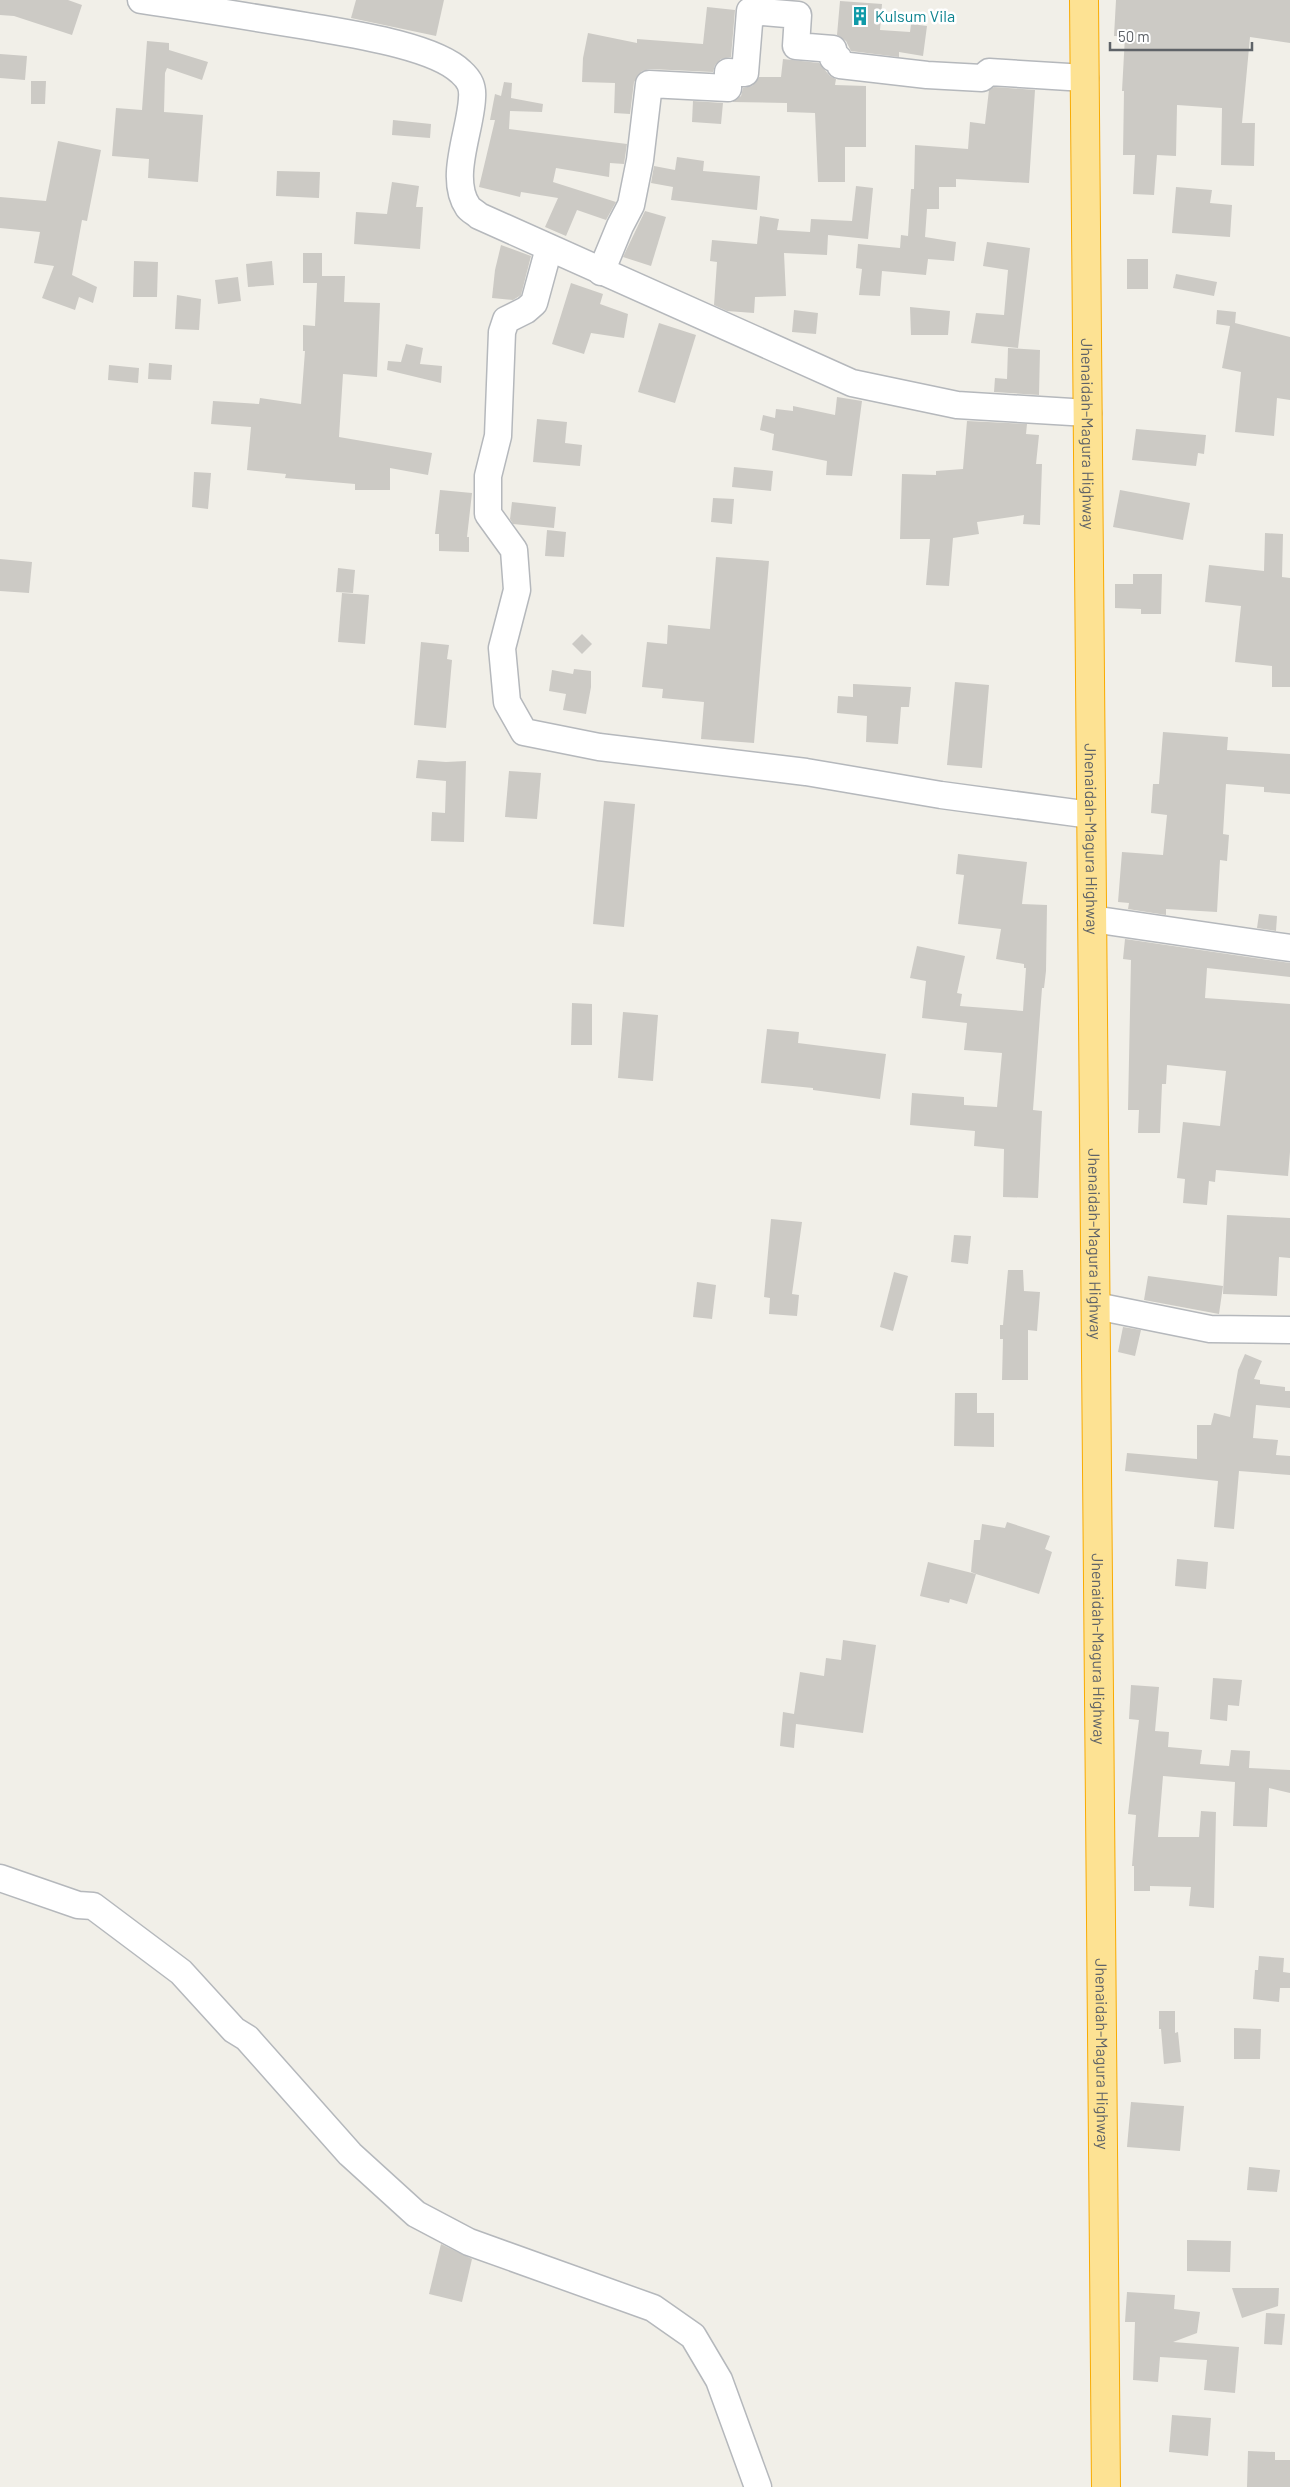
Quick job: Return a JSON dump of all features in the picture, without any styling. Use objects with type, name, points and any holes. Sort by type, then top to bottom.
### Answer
[{"type":"highway","name":"Jhenaidah-Magura Highway","points":[[1084,0],[1106,2487]]},
{"type":"street","points":[[141,0],[233,12],[357,34],[404,46],[443,60],[461,71],[471,83],[472,99],[460,172],[462,192],[468,207],[479,216],[852,383],[957,405],[1088,413]]},
{"type":"street","points":[[601,272],[615,236],[632,205],[640,160],[649,84],[728,88],[728,72],[745,73],[750,11],[798,15],[796,46],[833,49],[833,58],[838,58],[840,65],[958,77],[982,78],[989,72],[1084,78]]},
{"type":"street","points":[[549,248],[534,304],[506,320],[502,332],[498,436],[488,476],[488,514],[514,550],[517,590],[502,648],[507,702],[524,732],[599,747],[806,772],[951,796],[1091,815]]},
{"type":"street","points":[[1092,919],[1290,948]]},
{"type":"street","points":[[1096,1306],[1210,1329],[1290,1330]]},
{"type":"street","points":[[0,1878],[78,1906],[93,1906],[181,1972],[234,2030],[247,2038],[350,2154],[416,2214],[469,2242],[652,2308],[693,2336],[719,2380],[758,2487]]},
{"type":"building","points":[[0,0],[68,0],[82,5],[72,35],[14,16],[0,15]]},
{"type":"building","points":[[356,0],[444,0],[436,36],[351,18]]},
{"type":"building","points":[[1116,0],[1290,0],[1290,43],[1250,37],[1242,123],[1255,123],[1254,166],[1221,165],[1222,108],[1177,105],[1176,156],[1157,155],[1154,195],[1133,194],[1135,155],[1123,155],[1124,91],[1122,91],[1125,36],[1114,36]]},
{"type":"building","points":[[840,1],[882,4],[880,30],[910,32],[911,24],[927,26],[923,56],[899,52],[899,57],[851,51],[846,41],[837,35]]},
{"type":"building","points":[[707,7],[735,10],[731,57],[721,59],[715,65],[713,72],[650,69],[642,71],[634,82],[630,114],[614,113],[615,83],[582,82],[583,58],[588,33],[637,43],[637,39],[703,44]]},
{"type":"building","points":[[147,41],[169,43],[169,50],[208,62],[202,80],[167,68],[165,73],[164,112],[203,115],[198,182],[148,178],[149,159],[112,156],[116,108],[142,110]]},
{"type":"building","points":[[0,54],[27,56],[25,80],[0,78]]},
{"type":"building","points":[[783,59],[819,63],[830,76],[836,79],[835,85],[866,86],[866,147],[845,147],[845,182],[818,182],[815,113],[787,112],[787,103],[732,102],[741,96],[743,88],[752,86],[759,77],[781,77]]},
{"type":"building","points":[[31,81],[46,81],[45,104],[31,104]]},
{"type":"building","points":[[504,82],[512,83],[511,98],[543,104],[542,112],[510,111],[509,129],[627,144],[624,164],[610,163],[609,177],[556,168],[553,182],[616,202],[606,220],[577,210],[566,236],[545,227],[558,198],[521,192],[520,197],[479,187],[495,120],[490,120],[495,94],[501,96]]},
{"type":"building","points":[[994,87],[1035,90],[1029,183],[956,179],[956,187],[939,187],[939,209],[927,209],[925,237],[956,242],[954,261],[928,259],[926,275],[882,271],[880,296],[859,295],[862,269],[856,268],[858,244],[900,248],[901,235],[908,236],[911,189],[914,189],[915,145],[968,149],[970,122],[985,124],[989,90]]},
{"type":"building","points":[[693,101],[723,103],[721,124],[692,122]]},
{"type":"building","points":[[393,120],[431,124],[430,138],[392,135]]},
{"type":"building","points":[[58,141],[101,150],[87,221],[82,220],[72,275],[97,287],[93,303],[79,297],[75,310],[42,298],[54,266],[34,263],[40,232],[0,228],[0,197],[46,201]]},
{"type":"building","points":[[677,157],[704,161],[703,171],[760,176],[757,210],[671,200],[673,187],[651,183],[654,166],[675,170]]},
{"type":"building","points":[[277,171],[320,172],[319,198],[276,196]]},
{"type":"building","points":[[392,182],[419,186],[416,207],[423,207],[420,249],[354,244],[356,212],[387,214]]},
{"type":"building","points":[[856,186],[873,188],[868,239],[828,235],[827,255],[784,253],[786,296],[755,297],[754,313],[727,311],[714,305],[717,262],[710,261],[712,240],[757,244],[760,216],[779,219],[777,230],[810,232],[811,219],[852,221]]},
{"type":"building","points":[[1176,187],[1212,190],[1210,203],[1232,205],[1230,237],[1172,233]]},
{"type":"building","points":[[645,211],[666,217],[651,266],[623,257]]},
{"type":"building","points":[[987,242],[1030,248],[1018,348],[971,343],[976,313],[1004,315],[1008,270],[983,266]]},
{"type":"building","points":[[501,245],[531,256],[521,295],[513,300],[492,298],[495,270]]},
{"type":"building","points":[[303,253],[322,253],[322,276],[345,276],[344,302],[380,303],[377,377],[343,374],[339,437],[432,453],[428,475],[390,468],[390,490],[355,490],[355,484],[285,478],[286,474],[247,470],[251,427],[211,424],[213,401],[259,404],[260,398],[301,404],[305,351],[303,351],[303,325],[315,326],[317,283],[303,283]]},
{"type":"building","points":[[1127,259],[1148,259],[1148,289],[1127,289]]},
{"type":"building","points":[[134,261],[158,262],[157,297],[133,297]]},
{"type":"building","points":[[272,261],[274,285],[248,287],[246,264]]},
{"type":"building","points":[[1176,274],[1217,282],[1214,296],[1173,288]]},
{"type":"building","points":[[238,277],[241,301],[218,304],[215,280]]},
{"type":"building","points":[[571,283],[603,294],[600,304],[628,314],[624,338],[591,333],[584,354],[552,344]]},
{"type":"building","points":[[177,295],[201,299],[199,330],[175,329]]},
{"type":"building","points":[[910,307],[950,311],[948,335],[911,335]]},
{"type":"building","points":[[794,310],[818,313],[816,334],[792,332]]},
{"type":"building","points":[[1217,310],[1236,312],[1235,323],[1290,337],[1290,400],[1277,398],[1274,436],[1235,432],[1241,372],[1222,368],[1230,326],[1216,324]]},
{"type":"building","points":[[659,323],[696,335],[675,403],[638,392]]},
{"type":"building","points":[[406,344],[423,348],[420,364],[442,366],[441,383],[387,370],[388,361],[401,362]]},
{"type":"building","points":[[1008,348],[1040,350],[1039,395],[994,392],[995,378],[1007,379]]},
{"type":"building","points":[[149,363],[172,365],[171,380],[148,379]]},
{"type":"building","points":[[109,365],[139,368],[138,383],[108,380]]},
{"type":"building","points":[[837,397],[862,401],[852,476],[826,475],[827,461],[772,450],[774,434],[760,430],[763,415],[775,418],[776,409],[793,411],[793,406],[835,415]]},
{"type":"building","points":[[537,419],[567,422],[565,443],[582,445],[580,466],[533,462]]},
{"type":"building","points":[[967,421],[1027,424],[1026,434],[1039,435],[1036,464],[1042,464],[1040,525],[1023,524],[1024,515],[977,522],[979,534],[953,538],[949,586],[926,585],[930,539],[900,539],[902,474],[936,475],[936,471],[963,469]]},
{"type":"building","points":[[1136,429],[1206,435],[1204,454],[1198,453],[1196,466],[1132,460]]},
{"type":"building","points":[[734,467],[773,471],[771,491],[732,487]]},
{"type":"building","points":[[194,472],[211,473],[208,509],[192,507]]},
{"type":"building","points":[[440,490],[472,493],[467,537],[469,537],[469,552],[439,551],[439,534],[435,534]]},
{"type":"building","points":[[1120,490],[1190,503],[1183,540],[1113,527]]},
{"type":"building","points":[[713,498],[734,499],[732,524],[711,522]]},
{"type":"building","points":[[512,502],[556,507],[554,528],[513,524],[510,519]]},
{"type":"building","points":[[547,530],[566,532],[564,557],[545,556]]},
{"type":"building","points":[[1265,533],[1283,534],[1282,577],[1290,578],[1290,687],[1272,687],[1272,666],[1235,662],[1241,606],[1205,602],[1209,565],[1264,571]]},
{"type":"building","points":[[716,557],[769,561],[754,743],[701,739],[704,702],[662,698],[663,689],[642,687],[647,642],[667,644],[668,625],[710,629]]},
{"type":"building","points":[[0,559],[32,562],[29,593],[0,591]]},
{"type":"building","points":[[338,568],[355,570],[353,593],[336,592]]},
{"type":"building","points":[[1133,574],[1162,574],[1161,614],[1141,614],[1141,609],[1115,608],[1115,584],[1133,584]]},
{"type":"building","points":[[342,593],[369,595],[365,644],[338,642]]},
{"type":"building","points":[[582,634],[592,644],[582,654],[572,644]]},
{"type":"building","points":[[421,642],[449,645],[447,659],[452,660],[446,728],[414,725]]},
{"type":"building","points":[[574,669],[591,671],[591,687],[586,714],[563,710],[566,694],[549,691],[552,670],[573,674]]},
{"type":"building","points":[[955,682],[989,685],[982,768],[947,765]]},
{"type":"building","points":[[853,684],[911,687],[909,707],[901,707],[898,744],[866,742],[867,716],[837,713],[838,696],[853,697]]},
{"type":"building","points":[[1163,732],[1228,737],[1227,750],[1290,754],[1290,794],[1264,792],[1264,787],[1226,784],[1223,834],[1229,835],[1227,861],[1220,860],[1217,912],[1166,909],[1166,915],[1128,909],[1129,903],[1118,902],[1122,852],[1163,855],[1167,815],[1151,813],[1153,784],[1159,784]]},
{"type":"building","points":[[418,760],[466,761],[464,842],[431,841],[432,812],[445,813],[446,781],[416,778]]},
{"type":"building","points":[[509,771],[541,773],[537,819],[505,817]]},
{"type":"building","points":[[604,801],[635,804],[624,927],[593,924]]},
{"type":"building","points":[[958,854],[1027,862],[1022,904],[1047,905],[1046,971],[1044,988],[1042,988],[1033,1110],[1042,1111],[1038,1198],[1003,1197],[1004,1149],[974,1146],[975,1131],[910,1125],[912,1093],[964,1097],[964,1105],[997,1107],[1002,1053],[964,1050],[967,1023],[922,1018],[926,981],[910,978],[917,946],[965,956],[957,993],[962,994],[960,1006],[1023,1011],[1026,968],[1024,968],[1024,964],[996,959],[1001,929],[958,924],[964,875],[956,874]]},
{"type":"building","points":[[1259,914],[1277,916],[1276,931],[1257,928]]},
{"type":"building","points":[[1125,939],[1290,963],[1290,977],[1207,968],[1205,998],[1290,1004],[1290,1152],[1288,1176],[1216,1170],[1215,1182],[1209,1181],[1207,1205],[1183,1203],[1185,1179],[1177,1178],[1183,1122],[1220,1126],[1226,1071],[1167,1065],[1166,1084],[1162,1084],[1160,1133],[1138,1133],[1139,1110],[1128,1110],[1131,960],[1123,959]]},
{"type":"building","points":[[572,1003],[592,1004],[592,1045],[571,1045]]},
{"type":"building","points":[[623,1012],[658,1015],[653,1081],[618,1078]]},
{"type":"building","points":[[767,1029],[799,1032],[798,1043],[886,1054],[880,1099],[813,1090],[813,1088],[761,1083]]},
{"type":"building","points":[[1227,1215],[1290,1218],[1290,1258],[1279,1257],[1277,1296],[1223,1294]]},
{"type":"building","points":[[771,1219],[802,1222],[792,1294],[799,1295],[797,1316],[769,1314],[770,1298],[764,1297]]},
{"type":"building","points":[[954,1235],[971,1236],[968,1264],[951,1262]]},
{"type":"building","points":[[1008,1270],[1023,1270],[1024,1291],[1040,1292],[1037,1331],[1028,1330],[1028,1380],[1002,1380],[1003,1339],[1000,1339],[1000,1325],[1003,1325]]},
{"type":"building","points":[[894,1272],[908,1276],[893,1331],[880,1327]]},
{"type":"building","points":[[1148,1276],[1223,1286],[1219,1314],[1144,1300]]},
{"type":"building","points":[[697,1282],[716,1285],[712,1319],[693,1317]]},
{"type":"building","points":[[1123,1327],[1141,1330],[1135,1356],[1118,1352]]},
{"type":"building","points":[[1245,1354],[1262,1361],[1254,1379],[1260,1380],[1260,1384],[1285,1387],[1285,1391],[1290,1391],[1290,1408],[1256,1405],[1253,1438],[1278,1440],[1276,1455],[1290,1456],[1290,1475],[1239,1471],[1234,1529],[1214,1527],[1218,1481],[1125,1471],[1127,1453],[1197,1459],[1197,1425],[1211,1425],[1214,1413],[1230,1417],[1238,1370]]},
{"type":"building","points":[[955,1393],[977,1393],[977,1413],[994,1413],[994,1447],[954,1446]]},
{"type":"building","points":[[1007,1522],[1050,1536],[1045,1549],[1052,1552],[1039,1594],[971,1572],[974,1540],[980,1540],[982,1524],[1005,1528]]},
{"type":"building","points":[[1177,1559],[1208,1562],[1206,1589],[1175,1586]]},
{"type":"building","points":[[928,1562],[976,1574],[967,1604],[950,1599],[949,1603],[920,1596]]},
{"type":"building","points":[[843,1640],[876,1645],[863,1733],[796,1724],[794,1748],[780,1746],[783,1712],[794,1714],[800,1672],[824,1676],[826,1658],[841,1660]]},
{"type":"building","points":[[1213,1678],[1242,1680],[1239,1706],[1228,1705],[1227,1721],[1210,1719]]},
{"type":"building","points":[[1131,1685],[1159,1687],[1155,1731],[1169,1732],[1168,1747],[1202,1750],[1200,1764],[1229,1766],[1231,1750],[1250,1751],[1249,1768],[1290,1770],[1290,1793],[1269,1788],[1267,1827],[1233,1826],[1235,1782],[1163,1776],[1158,1837],[1199,1837],[1201,1811],[1216,1812],[1214,1908],[1189,1906],[1191,1887],[1150,1886],[1150,1891],[1134,1891],[1134,1866],[1132,1866],[1136,1815],[1128,1814],[1139,1720],[1129,1719]]},
{"type":"building","points":[[1259,1956],[1284,1958],[1283,1972],[1290,1973],[1290,1988],[1280,1988],[1279,2002],[1253,1999],[1255,1970],[1258,1970]]},
{"type":"building","points":[[1159,2011],[1175,2011],[1175,2033],[1178,2032],[1181,2062],[1164,2064],[1161,2029],[1159,2029]]},
{"type":"building","points":[[1234,2028],[1261,2029],[1260,2059],[1234,2059]]},
{"type":"building","points":[[1131,2102],[1184,2106],[1180,2151],[1127,2147]]},
{"type":"building","points":[[1249,2167],[1280,2170],[1277,2192],[1247,2190]]},
{"type":"building","points":[[1187,2240],[1231,2241],[1230,2272],[1187,2271]]},
{"type":"building","points":[[441,2244],[472,2259],[462,2302],[429,2294]]},
{"type":"building","points":[[1232,2288],[1279,2288],[1278,2306],[1242,2318]]},
{"type":"building","points":[[1127,2292],[1175,2295],[1174,2309],[1200,2312],[1197,2333],[1173,2342],[1239,2347],[1235,2393],[1204,2390],[1207,2360],[1160,2357],[1158,2382],[1133,2380],[1135,2322],[1125,2322]]},
{"type":"building","points":[[1266,2313],[1285,2314],[1282,2345],[1264,2344]]},
{"type":"building","points":[[1172,2415],[1211,2418],[1208,2456],[1169,2452]]},
{"type":"building","points":[[1248,2451],[1275,2452],[1275,2460],[1290,2460],[1290,2487],[1247,2487]]},
{"type":"place","name":"Kulsum Vila","points":[[860,16]]}]
